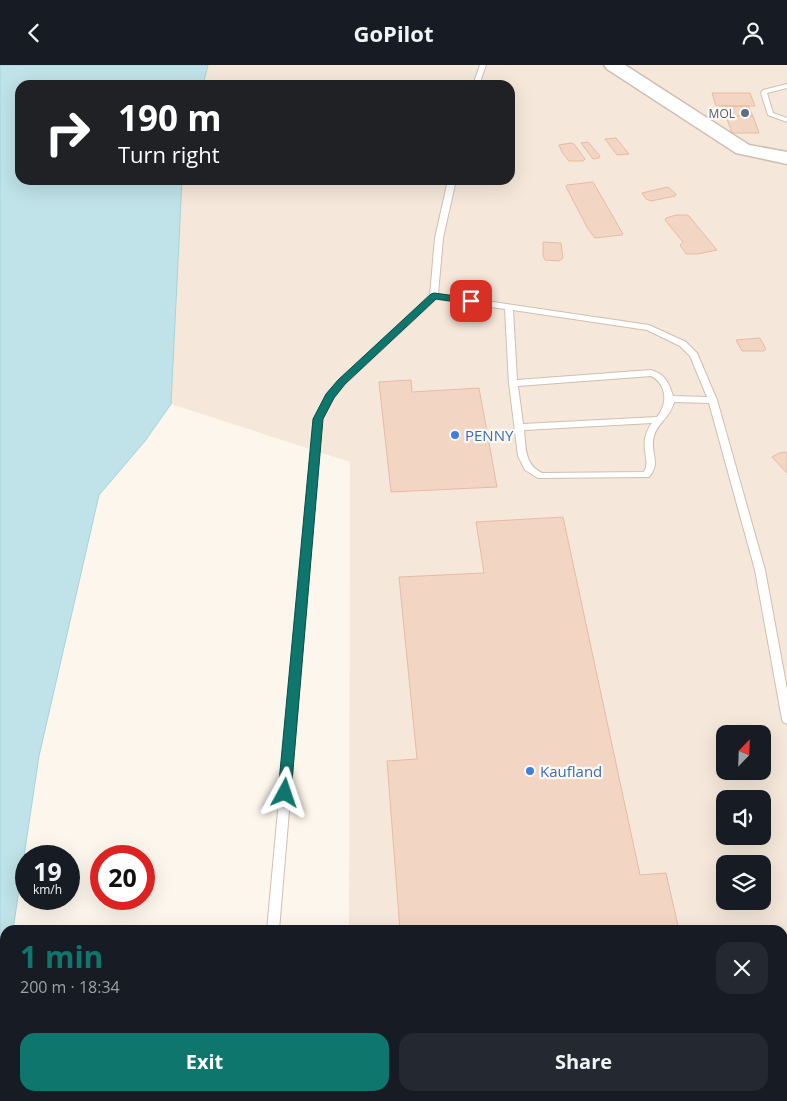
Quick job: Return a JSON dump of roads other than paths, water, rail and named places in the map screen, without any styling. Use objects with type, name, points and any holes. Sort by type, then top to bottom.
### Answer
[{"type":"street","points":[[613,65],[743,149],[787,158]]},
{"type":"street","points":[[743,149],[750,157],[772,171],[787,177]]},
{"type":"lane","points":[[478,80],[483,65]]},
{"type":"lane","points":[[787,86],[764,91],[770,115],[787,120]]},
{"type":"lane","points":[[273,925],[318,419],[330,396],[342,382],[434,296],[439,238],[451,185]]},
{"type":"lane","points":[[434,296],[649,328],[683,344],[694,355],[713,401],[760,570],[787,719]]},
{"type":"lane","points":[[508,306],[513,383],[524,466],[531,472],[541,476],[646,475],[651,470],[648,441],[651,430],[667,410],[670,399],[663,381],[658,375],[651,373],[513,383]]},
{"type":"lane","points":[[670,399],[713,401]]},
{"type":"lane","points":[[519,427],[658,420]]},
{"type":"water","points":[[0,65],[208,65],[204,80],[15,80],[15,185],[182,185],[171,404],[145,441],[99,495],[39,756],[26,845],[15,845],[16,910],[14,925],[0,925]]},
{"type":"place","name":"MOL","points":[[745,113]]},
{"type":"place","name":"PENNY","points":[[455,435]]},
{"type":"place","name":"Kaufland","points":[[530,771]]}]
